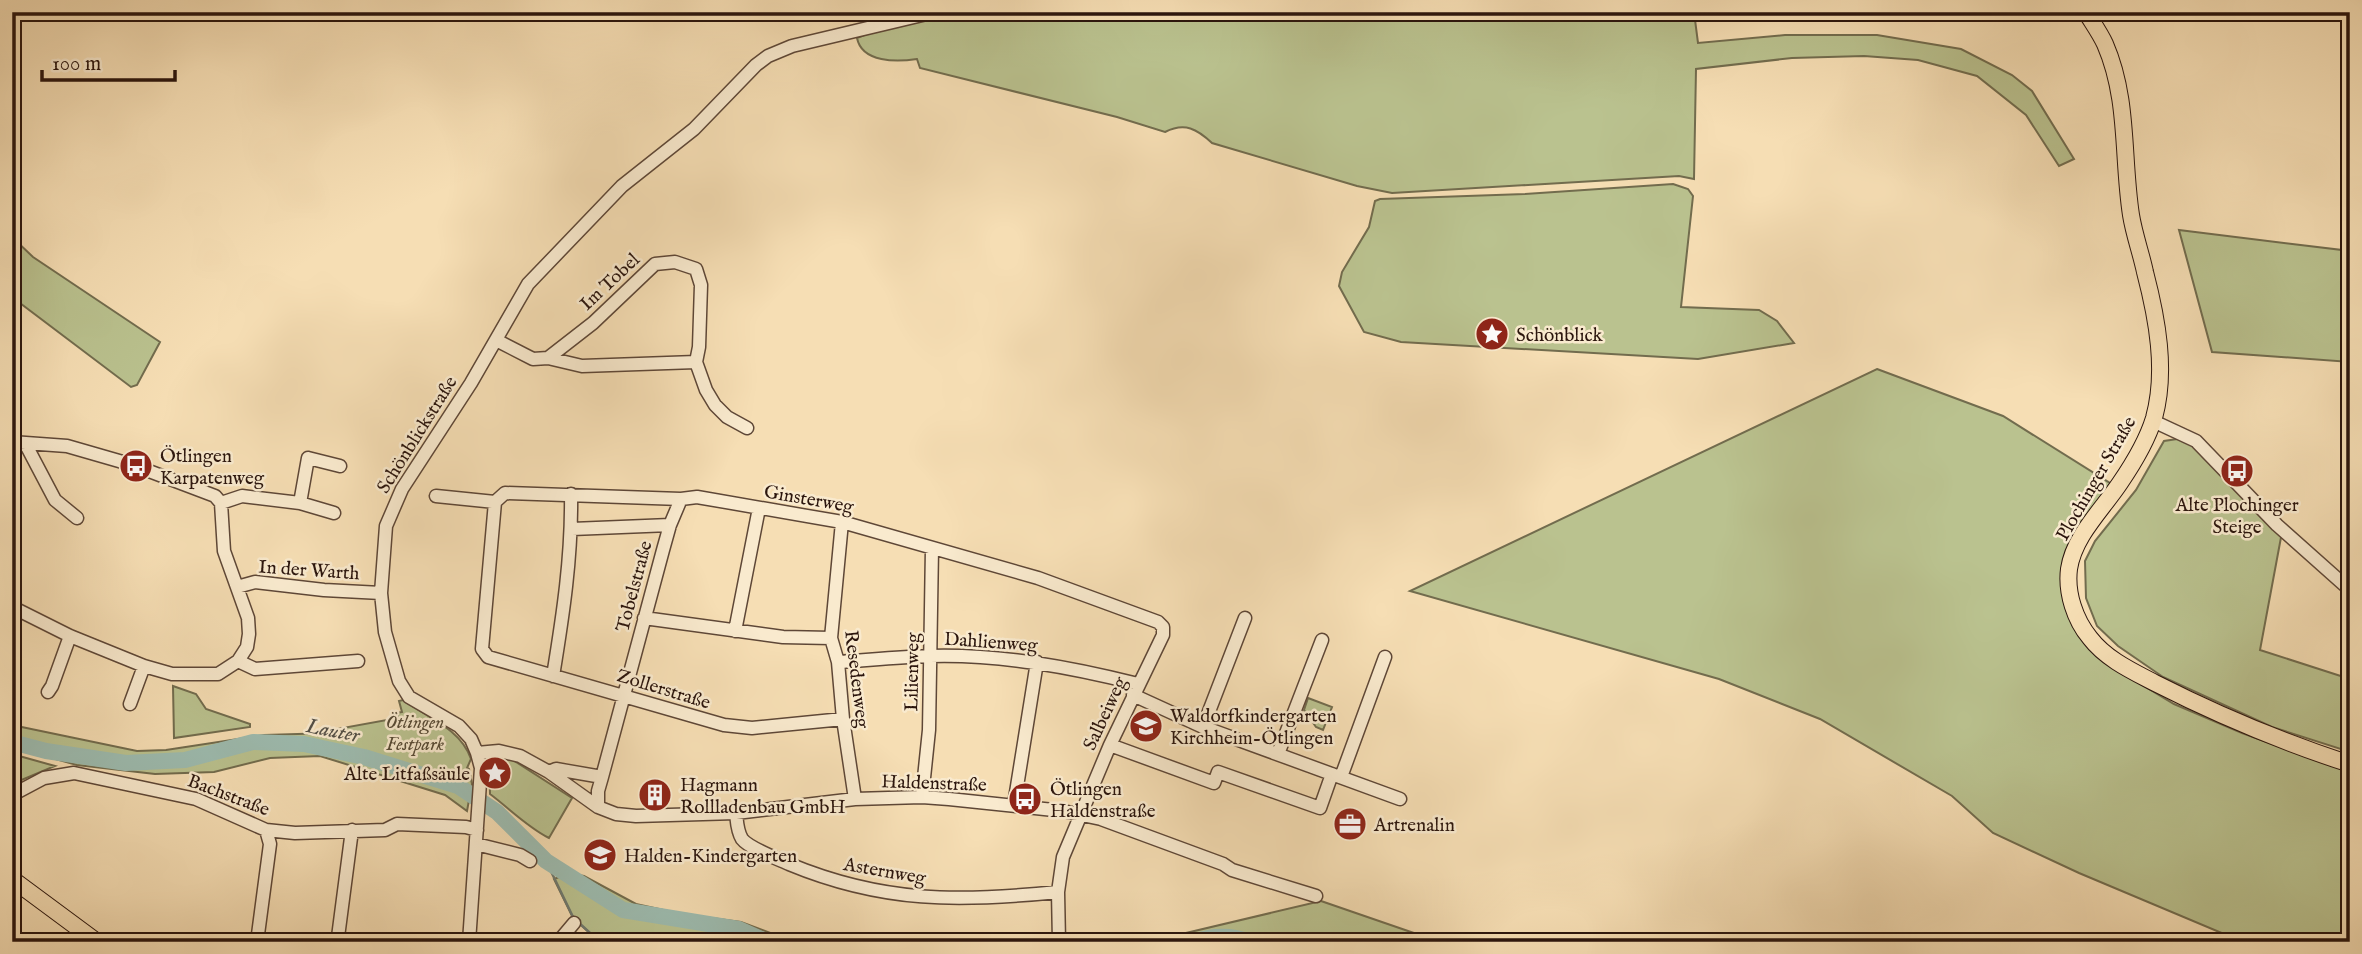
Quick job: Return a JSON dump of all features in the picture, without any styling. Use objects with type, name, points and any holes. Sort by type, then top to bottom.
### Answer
[{"type":"main road","name":"Plochinger Straße","points":[[2086,12],[2104,41],[2116,73],[2123,111],[2131,216],[2157,324],[2160,362],[2153,421],[2136,456],[2081,536],[2069,569],[2076,616],[2091,640],[2120,664],[2241,724],[2350,764]]},
{"type":"main road","points":[[12,879],[97,942]]},
{"type":"street","name":"Schönblickstraße","points":[[477,753],[471,739],[459,726],[409,697],[399,681],[385,632],[381,593],[386,526],[393,506],[528,284],[622,186],[694,129],[743,77],[768,56],[792,47],[935,12]]},
{"type":"street","name":"Im Tobel","points":[[548,358],[593,323],[655,264],[675,262],[696,269],[701,285],[696,362],[706,390],[715,405],[727,417],[747,428]]},
{"type":"street","points":[[496,340],[533,359],[548,358],[582,366],[696,362]]},
{"type":"street","points":[[2153,421],[2196,441],[2277,525],[2350,590]]},
{"type":"street","points":[[19,442],[67,446],[133,465],[215,496],[221,503],[242,496],[300,503],[334,513]]},
{"type":"street","points":[[19,442],[55,500],[76,518]]},
{"type":"street","points":[[300,503],[308,458],[340,466]]},
{"type":"street","name":"Ginsterweg","points":[[436,496],[495,502],[505,493],[681,499],[697,497],[842,522],[1038,578],[1101,599],[1158,622],[1163,627]]},
{"type":"street","points":[[553,676],[567,589],[572,529],[571,494]]},
{"type":"street","name":"Tobelstraße","points":[[598,807],[602,777],[644,618],[670,525],[681,499]]},
{"type":"street","name":"Zollerstraße","points":[[495,502],[482,649],[488,657],[724,725],[743,727],[843,719]]},
{"type":"street","name":"In der Warth","points":[[221,503],[224,551],[236,587],[254,582],[381,593]]},
{"type":"street","points":[[735,631],[759,508]]},
{"type":"street","name":"Resedenweg","points":[[842,522],[831,638],[838,662],[855,799]]},
{"type":"street","points":[[572,529],[670,525]]},
{"type":"street","name":"Lilienweg","points":[[922,797],[929,730],[932,656],[932,548]]},
{"type":"street","points":[[12,607],[70,636],[144,666],[172,674],[218,674],[238,661],[247,647],[248,618],[236,587]]},
{"type":"street","points":[[644,618],[783,637],[831,638]]},
{"type":"street","points":[[1203,727],[1245,618]]},
{"type":"street","name":"Salbeiweg","points":[[1079,814],[1163,635],[1163,627]]},
{"type":"street","points":[[48,692],[70,636]]},
{"type":"street","points":[[1278,754],[1322,640]]},
{"type":"street","name":"Dahlienweg","points":[[838,662],[932,656],[1037,662],[1092,673],[1135,690],[1203,727],[1400,799]]},
{"type":"street","points":[[1110,745],[1214,783],[1218,772],[1320,808],[1385,657]]},
{"type":"street","points":[[238,661],[256,669],[358,661]]},
{"type":"street","points":[[1014,805],[1037,662]]},
{"type":"street","points":[[131,704],[144,666]]},
{"type":"street","name":"Haldenstraße","points":[[477,753],[499,751],[515,754],[549,772],[598,807],[616,814],[636,816],[736,813],[855,799],[922,797],[1079,814],[1101,819],[1223,864],[1232,870],[1316,896]]},
{"type":"street","points":[[477,753],[481,777],[469,940],[523,942]]},
{"type":"street","name":"Haldenstraße","points":[[549,772],[555,769],[602,777]]},
{"type":"street","name":"Bachstraße","points":[[12,795],[44,778],[74,774],[196,799],[266,830],[295,834],[385,830],[397,824],[466,827],[477,830]]},
{"type":"street","name":"Asternweg","points":[[736,813],[738,830],[743,841],[820,877],[855,887],[897,895],[959,898],[998,898],[1058,892]]},
{"type":"street","points":[[1059,942],[1058,892],[1063,857],[1079,814]]},
{"type":"street","points":[[257,942],[270,844],[266,830]]},
{"type":"street","points":[[338,937],[352,830]]},
{"type":"street","points":[[476,844],[520,855],[530,861]]},
{"type":"street","points":[[558,942],[574,923]]},
{"type":"green space","points":[[954,12],[1150,12],[1152,15],[1163,12],[1694,12],[1698,43],[1785,35],[1877,35],[1961,49],[2012,75],[2032,91],[2074,159],[2059,166],[2026,115],[1977,76],[1918,60],[1864,56],[1792,58],[1696,69],[1694,179],[1679,176],[1392,193],[1357,186],[1212,143],[1190,128],[1165,132],[1117,117],[920,68],[917,59],[881,59],[866,52],[857,38]]},
{"type":"green space","points":[[1673,184],[1688,189],[1693,196],[1681,307],[1759,310],[1777,321],[1794,343],[1698,359],[1401,342],[1364,332],[1339,286],[1342,272],[1369,227],[1375,201],[1380,199],[1525,194]]},
{"type":"green space","points":[[2179,230],[2350,251],[2350,362],[2212,352]]},
{"type":"green space","points":[[12,237],[33,257],[160,342],[137,385],[131,387],[12,297]]},
{"type":"green space","points":[[1877,369],[2003,416],[2113,485],[2064,589],[2121,672],[2174,704],[2242,733],[2350,772],[2350,942],[2243,942],[2079,873],[1993,833],[1952,796],[1820,719],[1719,679],[1410,591]]},
{"type":"green space","points":[[2184,438],[2282,532],[2260,650],[2350,679],[2350,752],[2272,727],[2163,677],[2118,646],[2097,626],[2086,598],[2085,561],[2095,541],[2136,490],[2164,441]]},
{"type":"green space","points":[[173,686],[196,694],[206,709],[250,724],[250,727],[174,738]]},
{"type":"green space","points":[[1308,698],[1332,707],[1323,730],[1316,727],[1304,710]]},
{"type":"green space","name":"Ötlingen Festpark","points":[[403,700],[451,732],[466,749],[471,759],[467,768],[472,784],[467,811],[445,795],[320,756],[270,758],[214,772],[155,774],[77,765],[12,747],[12,725],[137,751],[166,750],[264,735],[331,733],[326,731],[398,718],[397,713],[402,712],[399,701]]},
{"type":"green space","points":[[12,754],[55,766],[12,784]]},
{"type":"green space","points":[[489,757],[513,760],[572,798],[549,838],[490,794]]},
{"type":"green space","points":[[555,871],[584,876],[636,904],[741,922],[794,942],[600,942],[573,918],[554,879],[559,877]]},
{"type":"green space","points":[[1321,901],[1440,942],[1171,942],[1186,933]]},
{"type":"waterway","name":"Lauter","points":[[12,742],[46,751],[126,763],[185,760],[253,742],[304,744],[364,757],[458,786],[497,812],[546,861],[623,910],[739,929],[768,942]]},
{"type":"waterway","points":[[546,861],[574,919]]},
{"type":"waterway","points":[[579,923],[600,942]]},
{"type":"waterway","name":"Lauter","points":[[1195,942],[1222,937],[1249,942]]},
{"type":"place","name":"Schönblick","points":[[1492,334]]},
{"type":"place","name":"Ötlingen Karpatenweg","points":[[136,466]]},
{"type":"place","name":"Alte Plochinger Steige","points":[[2237,471]]},
{"type":"place","name":"Waldorfkindergarten Kirchheim-Ötlingen","points":[[1146,726]]},
{"type":"place","name":"Alte Litfaßsäule","points":[[495,773]]},
{"type":"place","name":"Hagmann Rollladenbau GmbH","points":[[655,795]]},
{"type":"place","name":"Ötlingen Haldenstraße","points":[[1025,799]]},
{"type":"place","name":"Artrenalin","points":[[1350,824]]},
{"type":"place","name":"Halden-Kindergarten","points":[[600,855]]}]
